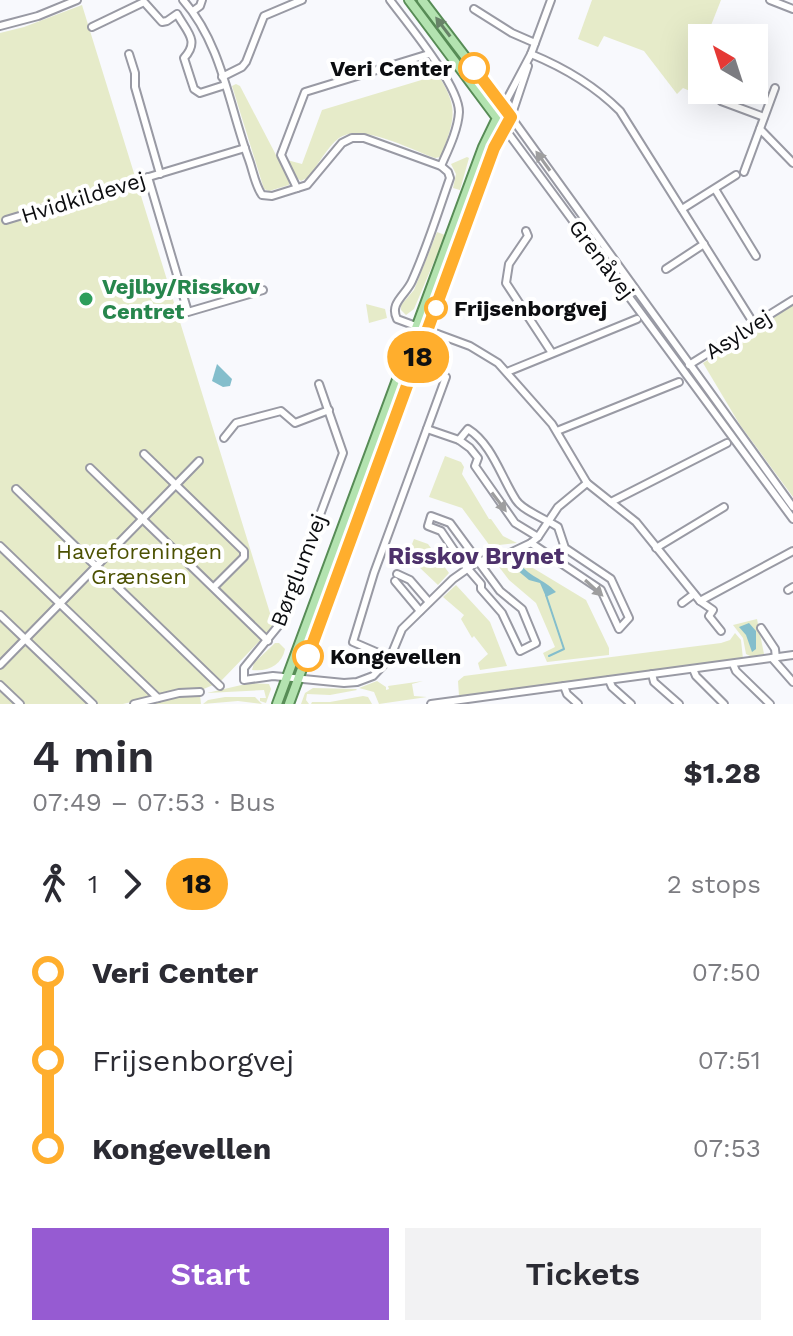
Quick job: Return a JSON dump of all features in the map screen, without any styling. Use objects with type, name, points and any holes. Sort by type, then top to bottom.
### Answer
[{"type":"main road","name":"Grenåvej","points":[[409,0],[497,118]]},
{"type":"main road","name":"Grenåvej","points":[[422,0],[511,117]]},
{"type":"main road","points":[[289,704],[494,148],[511,117]]},
{"type":"main road","points":[[277,704],[483,147],[497,118]]},
{"type":"street","points":[[0,26],[38,16],[77,0]]},
{"type":"street","points":[[92,27],[144,2],[162,22],[188,6],[200,6],[202,0]]},
{"type":"street","points":[[222,77],[246,62],[264,16],[302,0]]},
{"type":"street","points":[[390,0],[452,90],[459,111],[458,122],[441,166]]},
{"type":"street","points":[[511,117],[551,0]]},
{"type":"street","points":[[770,0],[784,2],[793,9]]},
{"type":"street","points":[[188,6],[208,36],[260,193],[266,197],[313,180],[338,146],[352,138],[364,138],[441,166],[448,172],[450,178],[412,280],[394,308],[397,319],[481,351],[507,372],[557,431],[587,483],[627,515],[700,601],[713,610],[709,616],[721,631]]},
{"type":"street","points":[[474,9],[512,33],[535,43]]},
{"type":"street","points":[[177,14],[193,43],[192,50],[184,58],[194,89],[200,93],[225,85]]},
{"type":"street","name":"Hvidkildevej","points":[[129,54],[135,73],[135,87],[160,174]]},
{"type":"street","points":[[297,188],[281,155],[305,92],[429,54]]},
{"type":"street","points":[[497,118],[531,54]]},
{"type":"street","points":[[531,54],[593,86],[613,104],[631,127],[754,324]]},
{"type":"street","points":[[744,172],[775,88]]},
{"type":"street","points":[[729,104],[764,117]]},
{"type":"street","name":"Grenåvej","points":[[511,117],[793,519]]},
{"type":"street","name":"Grenåvej","points":[[497,118],[793,507]]},
{"type":"street","points":[[760,129],[793,163]]},
{"type":"street","name":"Hvidkildevej","points":[[6,220],[245,148]]},
{"type":"street","points":[[682,209],[736,175]]},
{"type":"street","points":[[148,177],[188,312],[263,290]]},
{"type":"street","points":[[715,189],[756,256]]},
{"type":"street","points":[[526,231],[526,239],[506,273],[506,283],[552,353]]},
{"type":"street","points":[[666,269],[704,244]]},
{"type":"street","name":"Asylvej","points":[[687,367],[793,300]]},
{"type":"street","points":[[507,372],[637,319]]},
{"type":"street","points":[[390,658],[353,642],[374,573],[446,377]]},
{"type":"street","points":[[557,431],[679,382]]},
{"type":"street","name":"Børglumvej","points":[[287,678],[273,676],[244,680],[246,665],[279,625],[343,453],[319,384]]},
{"type":"street","points":[[224,438],[236,423],[281,411],[295,423],[329,410]]},
{"type":"street","points":[[427,429],[459,440],[478,458]]},
{"type":"street","points":[[459,440],[468,429],[478,436],[517,503],[558,527],[565,548],[611,579],[629,618],[619,629],[601,590],[531,543]]},
{"type":"street","points":[[611,502],[727,443]]},
{"type":"street","points":[[490,453],[478,458],[475,466],[515,523],[538,537]]},
{"type":"street","points":[[144,454],[245,553],[214,587]]},
{"type":"street","points":[[0,665],[199,461]]},
{"type":"street","points":[[90,468],[268,641]]},
{"type":"street","points":[[287,678],[357,682],[373,676],[390,658],[402,629],[429,602],[477,562],[510,553],[531,543],[558,507],[587,483]]},
{"type":"street","points":[[16,489],[220,686]]},
{"type":"street","points":[[658,553],[724,507]]},
{"type":"street","points":[[620,521],[627,515]]},
{"type":"street","points":[[431,516],[450,523],[477,562],[500,591],[525,613],[536,643],[520,651],[502,613],[481,589],[441,531],[428,526],[431,516]]},
{"type":"street","points":[[0,546],[158,698]]},
{"type":"street","points":[[700,601],[793,551]]},
{"type":"street","points":[[669,581],[678,574]]},
{"type":"street","points":[[420,611],[396,578],[410,580],[429,602]]},
{"type":"street","points":[[682,603],[694,594]]},
{"type":"street","points":[[0,615],[93,704]]},
{"type":"street","points":[[761,628],[775,649],[774,658],[793,682]]},
{"type":"street","points":[[431,704],[793,655]]},
{"type":"street","points":[[733,664],[736,671],[770,704]]},
{"type":"street","points":[[693,669],[724,704]]},
{"type":"street","points":[[652,674],[654,682],[679,704]]},
{"type":"street","points":[[609,680],[612,687],[631,704]]},
{"type":"street","points":[[0,685],[20,704]]},
{"type":"street","points":[[564,686],[567,694],[578,704]]},
{"type":"street","points":[[134,704],[200,692]]},
{"type":"green space","points":[[592,0],[721,0],[712,24],[688,24],[688,90],[683,88],[677,94],[644,51],[604,36],[598,47],[578,39]]},
{"type":"green space","name":"Haveforeningen Grænsen","points":[[82,5],[274,626],[220,682],[199,691],[178,691],[123,704],[0,704],[0,33]]},
{"type":"green space","points":[[438,75],[450,97],[453,115],[441,157],[435,158],[373,135],[348,134],[334,142],[307,178],[301,181],[297,178],[287,160],[302,164],[322,110]]},
{"type":"green space","points":[[232,86],[240,86],[289,185],[269,191],[264,189]]},
{"type":"green space","points":[[467,157],[460,190],[453,188],[456,174],[451,164]]},
{"type":"green space","points":[[437,232],[445,235],[414,309],[406,315],[401,305],[414,290]]},
{"type":"green space","points":[[366,304],[385,309],[387,318],[369,323]]},
{"type":"green space","points":[[793,305],[793,497],[740,425],[703,363]]},
{"type":"green space","points":[[415,342],[397,406],[298,671],[323,592]]},
{"type":"green space","points":[[445,456],[461,462],[464,467],[462,474],[489,519],[503,536],[517,543],[490,546],[462,508],[429,497]]},
{"type":"green space","points":[[414,539],[428,544],[449,573],[438,585],[419,567],[405,562]]},
{"type":"green space","points":[[522,557],[528,565],[586,600],[609,648],[609,655],[547,662],[543,653],[555,647],[536,603],[509,580],[496,563]]},
{"type":"green space","points":[[456,585],[490,622],[507,666],[480,670],[478,663],[488,654],[474,636],[472,638],[461,619],[464,615],[443,597]]},
{"type":"green space","points":[[757,619],[764,654],[752,657],[746,654],[743,638],[733,625]]},
{"type":"green space","points":[[735,633],[741,640],[743,659],[459,696],[458,681],[464,676],[721,643],[730,640]]},
{"type":"green space","points":[[275,643],[285,649],[281,659],[269,668],[252,670],[254,663]]},
{"type":"green space","points":[[377,681],[386,690],[388,686],[423,681],[412,684],[414,696],[427,697],[379,704],[374,692],[359,688]]},
{"type":"green space","points":[[250,683],[269,684],[271,689],[266,703],[260,701],[260,698],[266,698],[264,690],[207,693]]},
{"type":"green space","points":[[313,688],[357,690],[330,695],[307,694],[309,704],[301,704],[305,693]]},
{"type":"green space","points":[[200,695],[201,704],[143,704],[179,696]]},
{"type":"green space","points":[[225,697],[255,697],[262,704],[238,701],[203,704]]},
{"type":"green space","points":[[368,697],[372,704],[311,704],[312,702]]},
{"type":"water","points":[[217,364],[232,379],[230,386],[223,387],[212,381]]},
{"type":"water","points":[[518,561],[556,592],[546,597],[540,583],[529,580],[517,570],[518,567],[513,564]]},
{"type":"water","points":[[749,623],[756,631],[756,649],[752,652],[746,635],[739,627]]},
{"type":"waterway","points":[[546,595],[564,649],[549,656]]},
{"type":"bus line","name":"18","points":[[308,656],[494,148],[511,117],[474,68]]},
{"type":"place","name":"Veri Center","points":[[474,68]]},
{"type":"place","name":"Vejlby/Risskov Centret","points":[[86,299]]},
{"type":"place","name":"Frijsenborgvej","points":[[436,308]]},
{"type":"place","name":"Kongevellen","points":[[308,656]]},
{"type":"district","name":"Risskov Brynet","points":[[476,556]]}]
